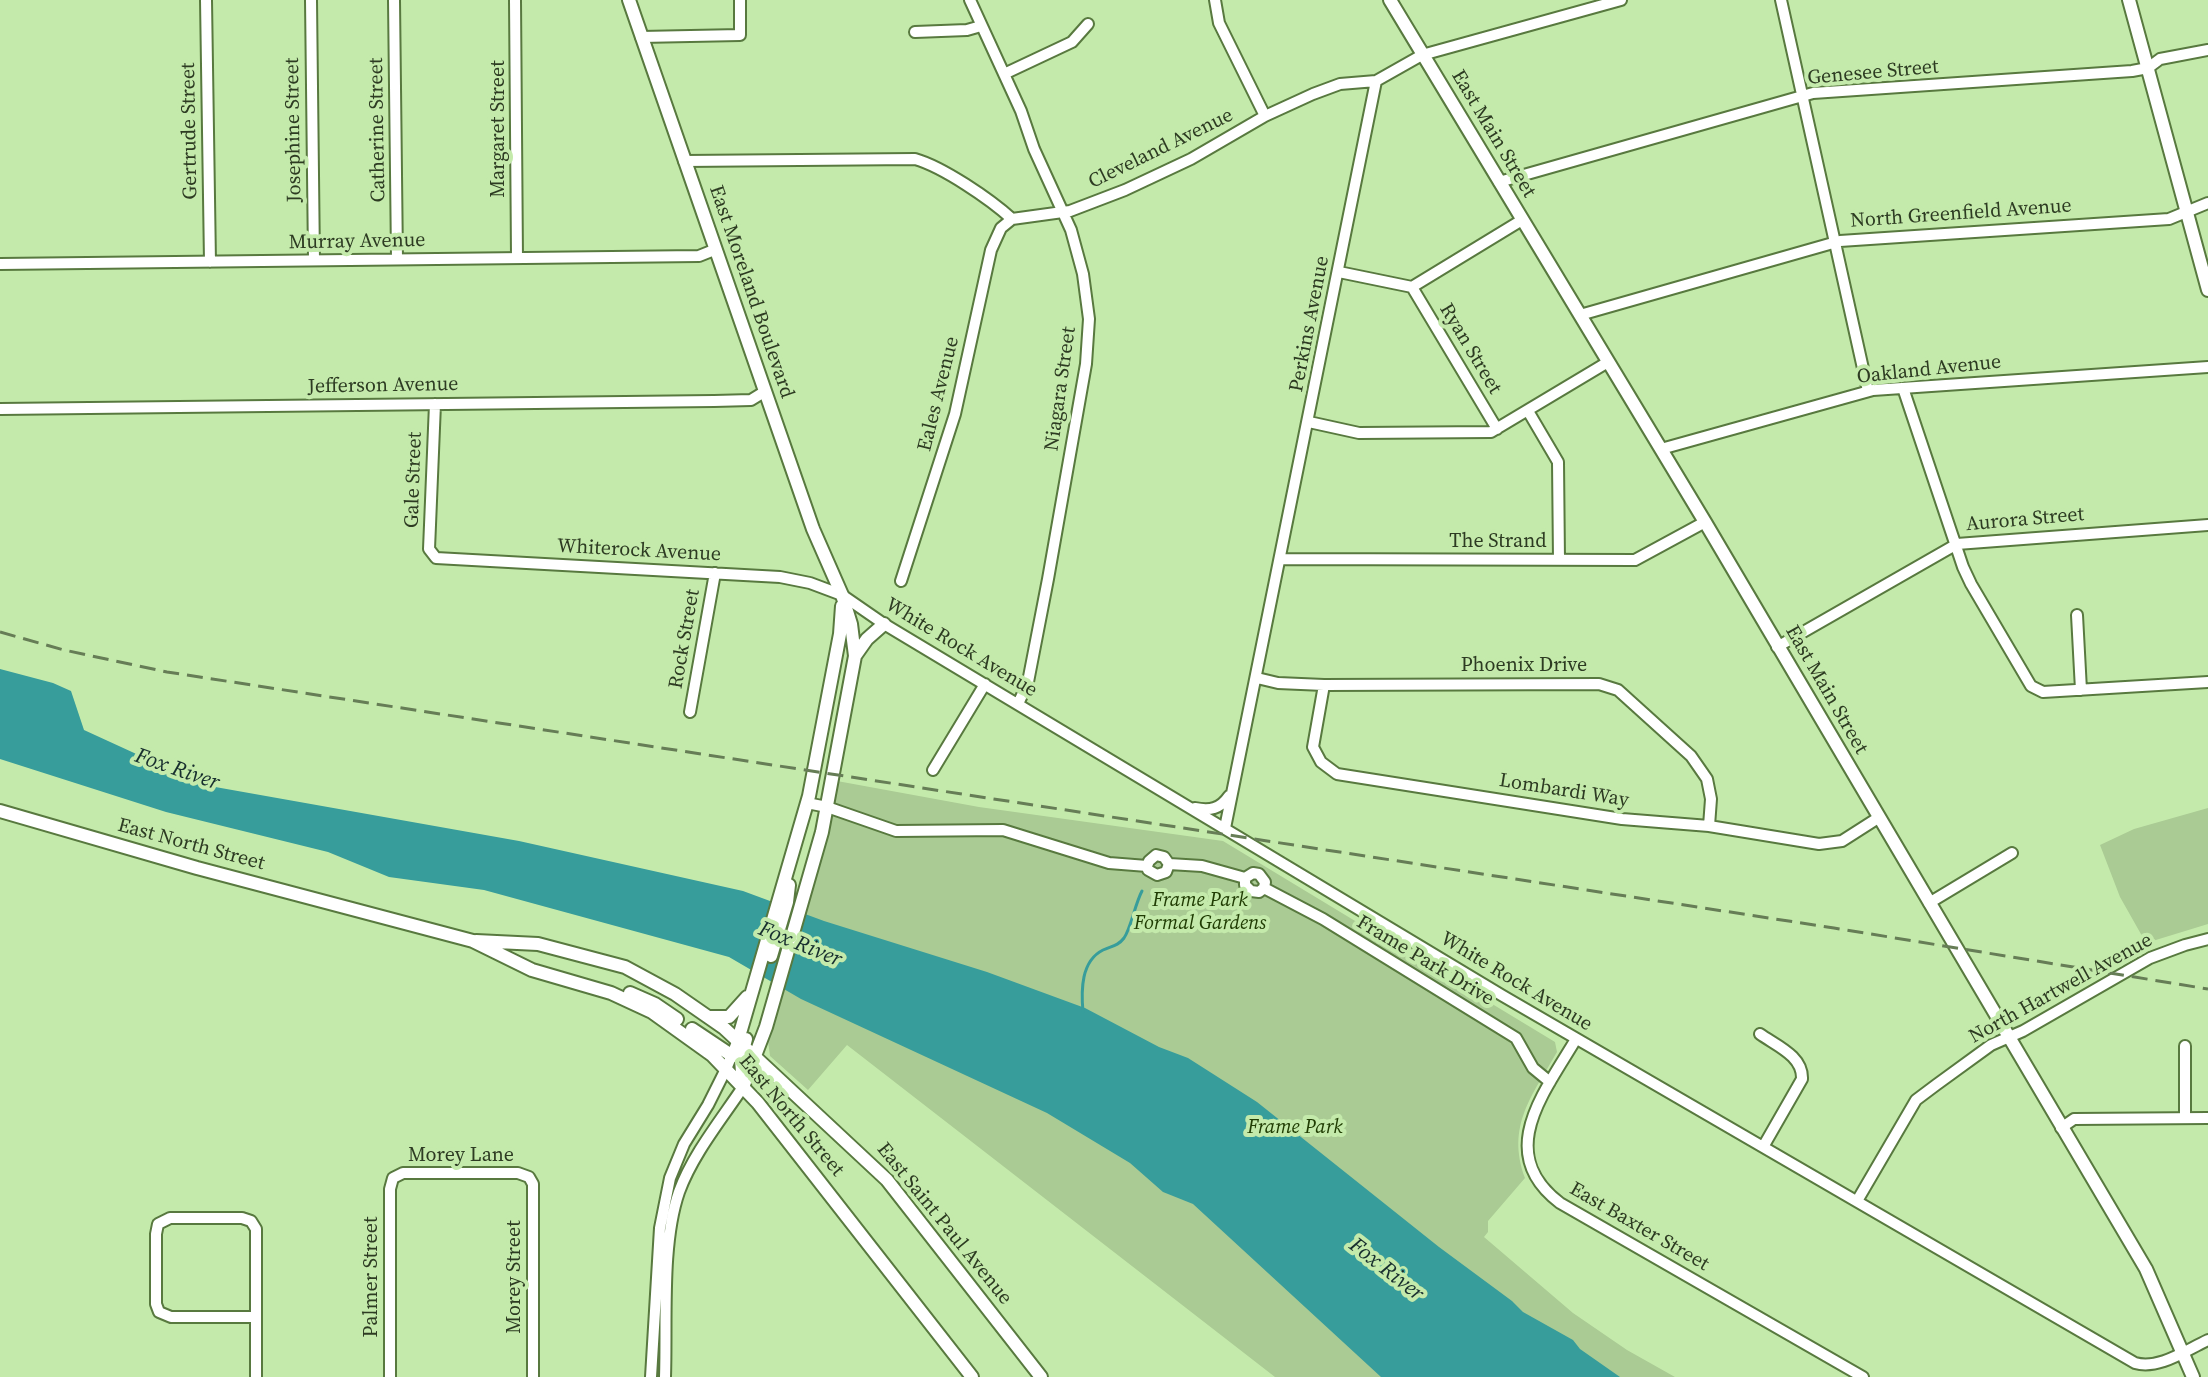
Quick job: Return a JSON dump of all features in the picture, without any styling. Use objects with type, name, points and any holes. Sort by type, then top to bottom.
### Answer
[{"type":"main road","name":"East Moreland Boulevard","points":[[629,0],[813,529],[842,595],[851,624],[855,656],[827,807],[756,1057],[743,1087]]},
{"type":"main road","name":"East Main Street","points":[[1390,0],[1705,522],[2146,1269],[2193,1377]]},
{"type":"main road","points":[[2129,0],[2208,290]]},
{"type":"main road","name":"East Moreland Boulevard","points":[[738,1049],[783,901],[791,858],[807,803],[840,634],[842,595]]},
{"type":"main road","points":[[855,656],[867,639],[884,624]]},
{"type":"main road","points":[[825,715],[843,719]]},
{"type":"main road","name":"East North Street","points":[[0,811],[473,941],[532,970],[611,993],[652,1012],[693,1040],[743,1087],[842,1208],[972,1377]]},
{"type":"main road","name":"East North Street","points":[[473,941],[538,944],[625,967],[675,994],[708,1017],[738,1049]]},
{"type":"main road","points":[[587,985],[618,987],[756,1057]]},
{"type":"main road","points":[[708,1017],[729,1017],[757,989]]},
{"type":"main road","points":[[738,1049],[743,1087]]},
{"type":"main road","name":"East Saint Paul Avenue","points":[[756,1057],[887,1180],[1041,1377]]},
{"type":"street","name":"Gertrude Street","points":[[206,0],[210,262]]},
{"type":"street","name":"Josephine Street","points":[[311,0],[314,260]]},
{"type":"street","name":"Catherine Street","points":[[394,0],[397,259]]},
{"type":"street","name":"Margaret Street","points":[[515,0],[517,258]]},
{"type":"street","points":[[641,37],[740,35],[740,0]]},
{"type":"street","name":"Niagara Street","points":[[970,0],[1064,213],[1083,274],[1088,308],[1089,339],[1048,579],[1028,682],[1018,704]]},
{"type":"street","points":[[1215,0],[1219,23],[1265,116]]},
{"type":"street","points":[[1376,81],[1422,55],[1621,0]]},
{"type":"street","points":[[1781,0],[1868,391]]},
{"type":"street","points":[[1004,74],[1072,42],[1088,24]]},
{"type":"street","points":[[915,32],[967,30],[981,26]]},
{"type":"street","name":"Genesee Street","points":[[1499,182],[1803,96],[2132,71],[2148,68],[2160,59],[2208,50]]},
{"type":"street","name":"Cleveland Avenue","points":[[1012,219],[1064,213],[1154,177],[1230,138],[1265,116],[1340,84],[1376,81]]},
{"type":"street","name":"Perkins Avenue","points":[[1225,828],[1376,81]]},
{"type":"street","points":[[684,161],[915,159],[995,204],[1012,219]]},
{"type":"street","name":"North Greenfield Avenue","points":[[1580,315],[1835,242],[2169,219],[2208,203]]},
{"type":"street","name":"Eales Avenue","points":[[901,581],[955,414],[991,250],[1001,228],[1012,219]]},
{"type":"street","points":[[1339,272],[1412,287],[1522,220]]},
{"type":"street","name":"Murray Avenue","points":[[0,264],[699,256],[714,250]]},
{"type":"street","name":"Ryan Street","points":[[1412,287],[1497,429]]},
{"type":"street","points":[[1309,422],[1359,433],[1471,433],[1497,429],[1608,362]]},
{"type":"street","name":"Oakland Avenue","points":[[1661,449],[1868,391],[2208,367]]},
{"type":"street","points":[[1903,388],[1971,584],[2031,686],[2043,692],[2208,682]]},
{"type":"street","name":"Jefferson Avenue","points":[[0,409],[751,400],[764,392]]},
{"type":"street","name":"Gale Street","points":[[432,557],[429,549],[435,404]]},
{"type":"street","points":[[1528,411],[1558,462],[1559,560]]},
{"type":"street","name":"The Strand","points":[[1281,559],[1635,560],[1705,522]]},
{"type":"street","name":"Aurora Street","points":[[1777,647],[1957,544],[2208,525]]},
{"type":"street","name":"Whiterock Avenue","points":[[432,557],[780,577],[810,583],[842,595]]},
{"type":"street","name":"Rock Street","points":[[690,712],[715,573]]},
{"type":"street","name":"White Rock Avenue","points":[[842,595],[884,624],[1576,1039],[2135,1363],[2149,1365],[2208,1340]]},
{"type":"street","points":[[2077,615],[2081,690]]},
{"type":"street","name":"Phoenix Drive","points":[[1257,678],[1278,683],[1324,685],[1577,683],[1599,684],[1618,690],[1691,756],[1707,779],[1711,799],[1709,826]]},
{"type":"street","points":[[933,770],[985,684]]},
{"type":"street","name":"Lombardi Way","points":[[1324,685],[1313,747],[1321,762],[1337,774],[1622,819],[1709,826],[1819,844],[1842,841],[1878,818]]},
{"type":"street","points":[[1191,808],[1212,809],[1223,804],[1236,775]]},
{"type":"street","name":"Frame Park Drive","points":[[807,803],[896,831],[1003,830],[1109,863],[1147,866],[1157,875],[1166,872],[1169,864],[1202,866],[1245,878],[1253,873],[1259,874],[1265,882],[1264,888],[1323,919],[1516,1038],[1533,1068],[1550,1082]]},
{"type":"street","points":[[1929,903],[2012,853]]},
{"type":"street","name":"North Hartwell Avenue","points":[[1857,1201],[1916,1100],[1991,1045],[2150,958],[2208,939]]},
{"type":"street","points":[[1760,1034],[1792,1055],[1802,1070],[1802,1079],[1763,1147]]},
{"type":"street","name":"East Baxter Street","points":[[1576,1039],[1534,1113],[1527,1139],[1531,1169],[1548,1194],[1863,1377]]},
{"type":"street","points":[[2185,1046],[2185,1118]]},
{"type":"street","points":[[651,1377],[660,1228],[670,1178],[684,1144],[738,1049]]},
{"type":"street","points":[[665,1377],[669,1244],[675,1206],[696,1158],[743,1087]]},
{"type":"street","points":[[2061,1128],[2074,1119],[2208,1118]]},
{"type":"street","name":"Morey Lane","points":[[393,1178],[403,1173],[518,1173],[529,1177]]},
{"type":"street","name":"Morey Street","points":[[529,1177],[533,1193],[533,1377]]},
{"type":"street","name":"Palmer Street","points":[[390,1377],[390,1189],[393,1178]]},
{"type":"street","points":[[256,1317],[171,1317],[159,1312],[156,1304],[156,1234],[161,1221],[242,1218],[251,1221],[256,1229],[256,1317],[256,1377]]},
{"type":"green space","name":"Frame Park","points":[[837,781],[979,807],[1223,841],[1555,1042],[1557,1052],[1531,1097],[1520,1127],[1518,1143],[1525,1178],[1488,1221],[1488,1232],[1484,1237],[1573,1313],[1627,1350],[1675,1377],[1275,1377],[847,1045],[808,1090],[770,1056],[768,1041]]},
{"type":"green space","points":[[2208,808],[2208,924],[2146,943],[2120,897],[2100,845],[2134,829]]},
{"type":"water","name":"Fox River","points":[[0,669],[71,691],[84,730],[204,785],[519,841],[743,891],[1085,1008],[1159,1047],[1188,1058],[1257,1102],[1523,1312],[1573,1340],[1580,1349],[1620,1377],[1381,1377],[1193,1204],[1163,1192],[1130,1163],[1047,1113],[801,999],[729,957],[484,890],[389,877],[328,852],[166,812],[0,759]]},
{"type":"waterway","points":[[1083,1012],[1086,969],[1096,955],[1124,938],[1142,891]]},
{"type":"railway","points":[[0,632],[64,650],[167,672],[1834,928],[2208,989]]},
{"type":"park label","name":"Frame Park Formal Gardens","points":[[1200,912]]}]
